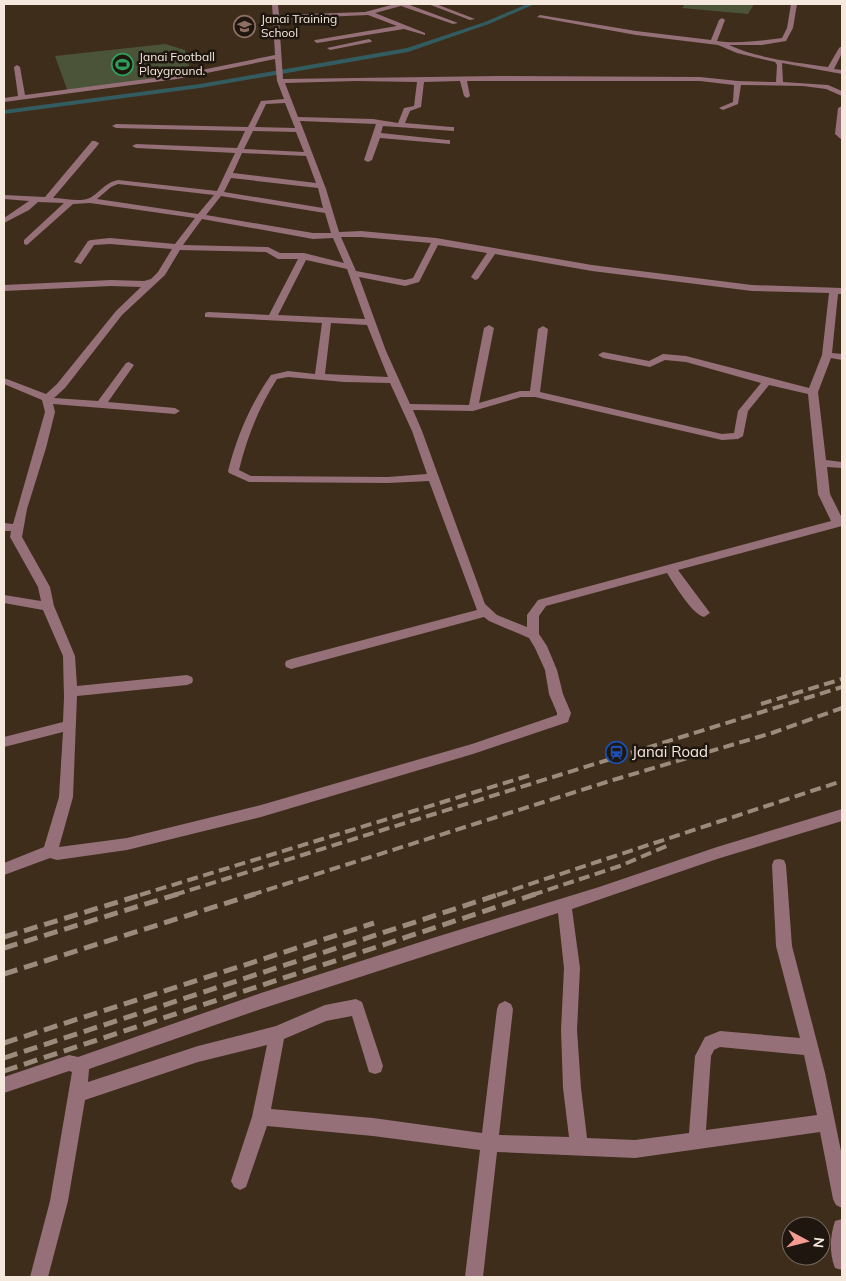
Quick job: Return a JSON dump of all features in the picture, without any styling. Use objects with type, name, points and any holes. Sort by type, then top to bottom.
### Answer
[{"type":"street","points":[[276,4],[275,16],[280,76],[288,102],[336,234],[434,476],[480,606],[493,618],[534,635]]},
{"type":"street","points":[[275,16],[369,13],[402,4],[455,23]]},
{"type":"street","points":[[431,4],[472,19]]},
{"type":"street","points":[[540,18],[716,43],[762,43],[784,40],[790,28],[793,4]]},
{"type":"street","points":[[369,13],[423,34]]},
{"type":"street","points":[[716,43],[722,20]]},
{"type":"street","points":[[379,39],[331,52],[321,40],[403,26]]},
{"type":"street","points":[[392,37],[415,31]]},
{"type":"street","points":[[716,43],[747,54],[842,72]]},
{"type":"street","points":[[830,70],[842,48]]},
{"type":"street","points":[[4,100],[177,77],[278,56]]},
{"type":"street","points":[[774,60],[780,65],[779,84]]},
{"type":"street","points":[[17,67],[22,97]]},
{"type":"street","points":[[280,76],[421,80],[700,80],[738,83],[803,84],[831,88],[842,94]]},
{"type":"street","points":[[463,79],[467,96]]},
{"type":"street","points":[[401,125],[408,110],[417,107],[421,80]]},
{"type":"street","points":[[723,108],[736,103],[738,83]]},
{"type":"street","points":[[831,88],[841,85]]},
{"type":"street","points":[[47,399],[61,386],[119,313],[162,273],[199,217],[219,194],[263,102],[288,102]]},
{"type":"street","points":[[842,108],[839,134],[842,138]]},
{"type":"street","points":[[116,126],[251,130],[297,125],[373,121],[451,129]]},
{"type":"street","points":[[368,160],[380,123]]},
{"type":"street","points":[[377,135],[447,142]]},
{"type":"street","points":[[48,199],[95,143]]},
{"type":"street","points":[[136,146],[308,154]]},
{"type":"street","points":[[228,175],[320,186]]},
{"type":"street","points":[[92,201],[109,183],[118,182],[219,194],[328,211]]},
{"type":"street","points":[[4,197],[92,201],[134,208],[164,210],[312,236],[361,234],[436,241],[592,268],[743,287],[838,291],[827,355],[812,392],[816,405],[824,494],[840,523],[542,603],[533,615],[534,635],[541,646],[550,670],[556,694],[564,713],[563,718],[473,749],[261,811],[127,844],[57,854],[51,851],[4,869]]},
{"type":"street","points":[[4,221],[26,208],[37,198]]},
{"type":"street","points":[[27,242],[71,201]]},
{"type":"street","points":[[78,262],[88,246],[100,241],[178,247],[254,248],[272,251],[274,255],[278,256],[304,256],[405,283],[416,280],[436,241]]},
{"type":"street","points":[[474,277],[492,250]]},
{"type":"street","points":[[272,318],[304,256]]},
{"type":"street","points":[[4,288],[111,283],[145,284],[151,282]]},
{"type":"street","points":[[208,315],[371,322]]},
{"type":"street","points":[[320,376],[327,321]]},
{"type":"street","points":[[473,408],[489,328]]},
{"type":"street","points":[[535,394],[543,329]]},
{"type":"street","points":[[603,355],[650,364],[663,357],[686,359],[734,370],[767,382],[812,392]]},
{"type":"street","points":[[827,355],[842,357]]},
{"type":"street","points":[[101,405],[129,365]]},
{"type":"street","points":[[394,380],[344,379],[288,374],[274,377],[263,394],[239,442],[233,471],[249,479],[388,480],[434,476]]},
{"type":"street","points":[[4,381],[47,399],[175,411]]},
{"type":"street","points":[[406,407],[473,408],[520,394],[535,394],[733,438],[738,436],[741,416],[746,407],[767,382]]},
{"type":"street","points":[[47,399],[50,412],[42,448],[21,508],[16,537],[44,587],[48,606],[69,656],[70,725],[64,813],[52,842],[51,851]]},
{"type":"street","points":[[822,463],[842,465]]},
{"type":"street","points":[[4,527],[18,528]]},
{"type":"street","points":[[670,568],[688,595],[704,613]]},
{"type":"street","points":[[4,599],[48,606]]},
{"type":"street","points":[[291,664],[486,612]]},
{"type":"street","points":[[71,692],[187,680]]},
{"type":"street","points":[[4,742],[70,725]]},
{"type":"street","points":[[4,1085],[69,1063],[78,1065],[279,995],[717,853],[842,815]]},
{"type":"street","points":[[779,865],[784,946],[810,1047],[842,1199]]},
{"type":"street","points":[[564,904],[572,968],[569,1030],[572,1088],[579,1147]]},
{"type":"street","points":[[77,1094],[198,1054],[278,1034],[325,1013],[356,1007],[375,1066]]},
{"type":"street","points":[[474,1277],[505,1009]]},
{"type":"street","points":[[240,1181],[261,1117],[278,1034]]},
{"type":"street","points":[[697,1140],[703,1056],[707,1044],[711,1040],[720,1039],[810,1047]]},
{"type":"street","points":[[40,1277],[52,1237],[81,1071],[78,1065]]},
{"type":"street","points":[[261,1117],[373,1127],[490,1143],[635,1149],[827,1122]]},
{"type":"street","points":[[842,1228],[840,1240],[842,1261]]},
{"type":"green space","points":[[685,4],[754,4],[748,14],[682,8]]},
{"type":"green space","name":"Janai Football Playground.","points":[[165,44],[185,50],[191,72],[68,92],[55,56]]},
{"type":"waterway","points":[[4,112],[200,86],[408,50],[487,23],[532,4]]},
{"type":"railway","points":[[761,704],[842,679]]},
{"type":"railway","points":[[174,895],[842,687]]},
{"type":"railway","points":[[251,895],[613,780],[772,733],[842,708]]},
{"type":"railway","points":[[140,895],[534,774]]},
{"type":"railway","points":[[497,895],[842,781]]},
{"type":"railway","points":[[532,895],[620,866],[669,845]]},
{"type":"railway","points":[[4,937],[144,894]]},
{"type":"railway","points":[[4,948],[178,894]]},
{"type":"railway","points":[[4,974],[255,894]]},
{"type":"railway","points":[[4,1058],[500,894]]},
{"type":"railway","points":[[4,1071],[536,894]]},
{"type":"railway","points":[[4,1043],[374,923]]},
{"type":"place","name":"Janai Training School","points":[[245,26]]},
{"type":"place","name":"Janai Football Playground.","points":[[123,64]]},
{"type":"place","name":"Janai Road","points":[[616,752]]}]
